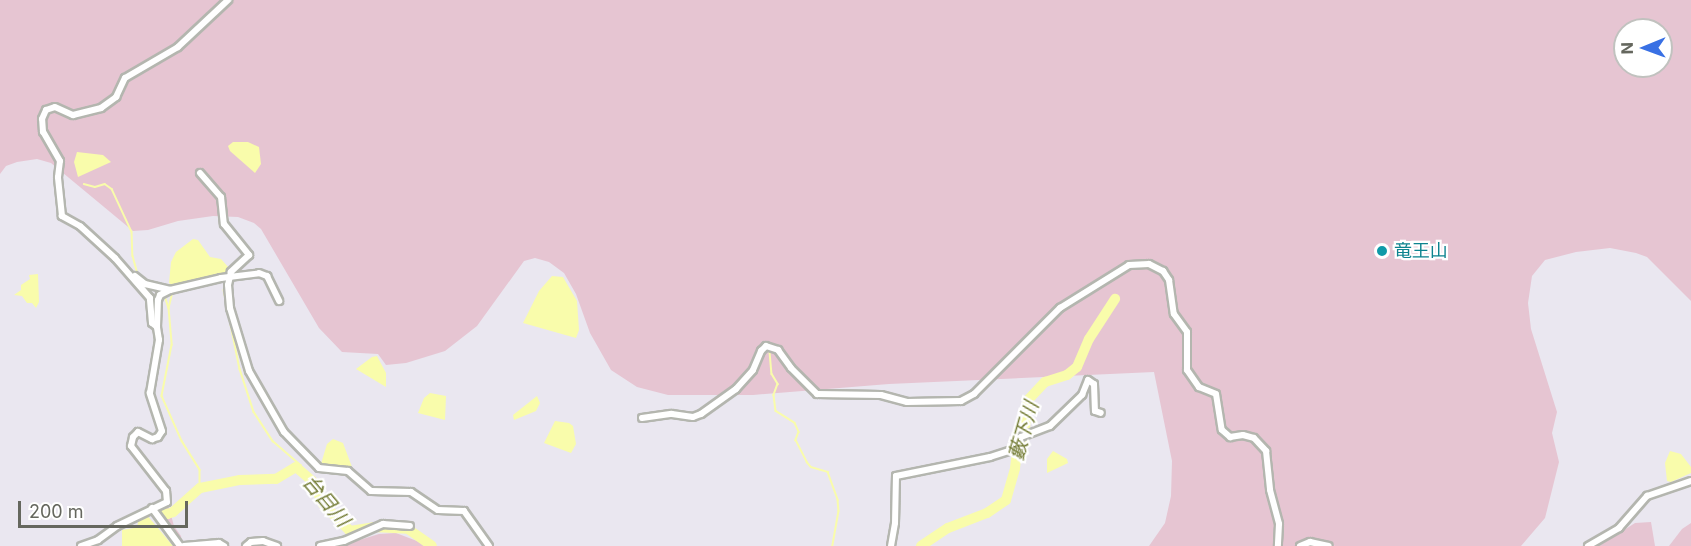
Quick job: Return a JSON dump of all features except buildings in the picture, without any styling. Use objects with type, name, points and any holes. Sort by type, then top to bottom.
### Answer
[{"type":"street","points":[[166,292],[146,284],[80,226],[62,216],[58,177],[60,161],[43,132],[42,119],[46,110],[55,107],[73,115],[101,108],[116,97],[125,78],[178,47],[228,0]]},
{"type":"street","points":[[200,173],[221,197],[224,224],[249,255],[234,268],[229,277],[230,308],[249,371],[262,399],[297,446],[319,468],[348,471],[371,491],[411,492],[434,509],[464,511],[489,546]]},
{"type":"street","points":[[642,418],[672,414],[693,417],[701,414],[736,390],[753,370],[761,351],[766,346],[778,350],[791,368],[817,394],[881,395],[907,402],[961,402],[974,394],[1060,308],[1129,265],[1149,264],[1163,271],[1169,280],[1174,314],[1187,332],[1187,370],[1195,384],[1216,394],[1222,430],[1230,437],[1243,435],[1254,438],[1266,451],[1270,490],[1279,524],[1278,546]]},
{"type":"street","points":[[130,272],[150,298],[152,323],[157,327]]},
{"type":"street","points":[[81,546],[98,540],[117,526],[152,508],[164,505],[168,494],[133,451],[131,442],[138,432],[152,439],[158,437],[162,431],[150,393],[159,340],[158,300],[166,292],[229,277],[260,273],[267,276],[279,301]]},
{"type":"street","points":[[891,546],[895,523],[896,476],[990,457],[1014,449],[1024,436],[1050,426],[1082,394],[1088,380],[1094,384],[1095,411],[1101,413]]},
{"type":"street","points":[[1588,546],[1619,528],[1647,496],[1691,482]]},
{"type":"street","points":[[152,508],[180,546]]},
{"type":"street","points":[[320,546],[344,541],[379,527],[410,526]]},
{"type":"street","points":[[246,546],[255,541],[274,545]]},
{"type":"street","points":[[1300,546],[1310,542],[1329,546]]},
{"type":"street","points":[[184,546],[219,543],[224,546]]},
{"type":"street","points":[[251,546],[274,545]]},
{"type":"shaded area","points":[[0,0],[1691,0],[1691,301],[1647,257],[1610,248],[1576,252],[1545,260],[1532,276],[1528,303],[1531,329],[1557,412],[1552,433],[1559,462],[1545,518],[1521,546],[1335,546],[1318,540],[1299,541],[1295,546],[1149,546],[1165,523],[1171,496],[1172,461],[1154,372],[889,384],[753,395],[668,395],[637,387],[611,370],[590,333],[576,294],[564,273],[549,262],[535,258],[524,261],[477,326],[445,351],[406,363],[386,365],[378,354],[342,352],[319,328],[261,229],[254,223],[238,217],[213,216],[133,231],[51,163],[37,159],[6,166],[0,174]]},
{"type":"shaded area","points":[[233,142],[248,142],[259,147],[261,164],[255,173],[230,151],[228,146]]},
{"type":"shaded area","points":[[77,152],[103,155],[111,162],[78,177],[74,162]]},
{"type":"shaded area","points":[[193,239],[198,240],[210,257],[221,259],[229,268],[223,275],[174,286],[169,283],[171,262],[176,252]]},
{"type":"shaded area","points":[[38,274],[39,302],[36,308],[32,303],[27,303],[22,296],[14,295],[21,290],[21,285],[30,279],[29,275]]},
{"type":"shaded area","points":[[552,276],[563,277],[577,301],[579,330],[576,338],[523,323],[539,291]]},
{"type":"shaded area","points":[[377,356],[386,373],[386,387],[356,369]]},
{"type":"shaded area","points":[[430,393],[446,396],[445,420],[418,413],[424,398]]},
{"type":"shaded area","points":[[537,396],[540,403],[536,411],[514,420],[513,415]]},
{"type":"shaded area","points":[[555,421],[569,423],[573,426],[576,444],[571,453],[544,443]]},
{"type":"shaded area","points":[[333,439],[343,443],[352,467],[326,469],[320,467],[327,444]]},
{"type":"shaded area","points":[[1053,451],[1067,459],[1068,463],[1047,473],[1047,459]]},
{"type":"shaded area","points":[[1670,451],[1681,454],[1691,467],[1691,473],[1671,482],[1667,481],[1665,463]]},
{"type":"shaded area","points":[[167,505],[173,514],[171,515],[174,526],[181,536],[182,543],[171,532],[157,509]]},
{"type":"shaded area","points":[[146,514],[173,546],[122,546],[122,530],[134,528],[138,524],[137,518]]},
{"type":"shaded area","points":[[1651,522],[1655,546],[1599,546],[1635,523]]},
{"type":"shaded area","points":[[1691,523],[1691,546],[1669,546],[1682,529]]},
{"type":"shaded area","points":[[396,533],[430,546],[340,546],[379,534]]},
{"type":"waterway","points":[[84,184],[95,187],[105,184],[112,189],[132,232],[133,256],[138,275]]},
{"type":"waterway","points":[[224,290],[240,369],[254,412],[273,441],[301,465],[301,471]]},
{"type":"waterway","points":[[173,292],[169,308],[172,345],[162,396],[182,441],[200,470],[200,488]]},
{"type":"waterway","points":[[165,296],[169,308]]},
{"type":"waterway","name":"藪下川","points":[[921,546],[948,528],[987,513],[1006,500],[1017,451],[1024,438],[1028,400],[1045,382],[1067,375],[1077,367],[1089,339],[1115,299]]},
{"type":"waterway","points":[[770,352],[772,374],[778,384],[774,395],[776,411],[795,423],[799,432],[796,440],[807,462],[811,467],[828,472],[838,500],[839,511],[833,546]]},
{"type":"waterway","name":"台目川","points":[[157,510],[167,514],[173,512],[200,488],[240,480],[276,479],[296,467],[312,481],[323,504],[350,531],[374,527],[408,529],[432,546]]},
{"type":"place","name":"竜王山","points":[[1382,251]]}]
